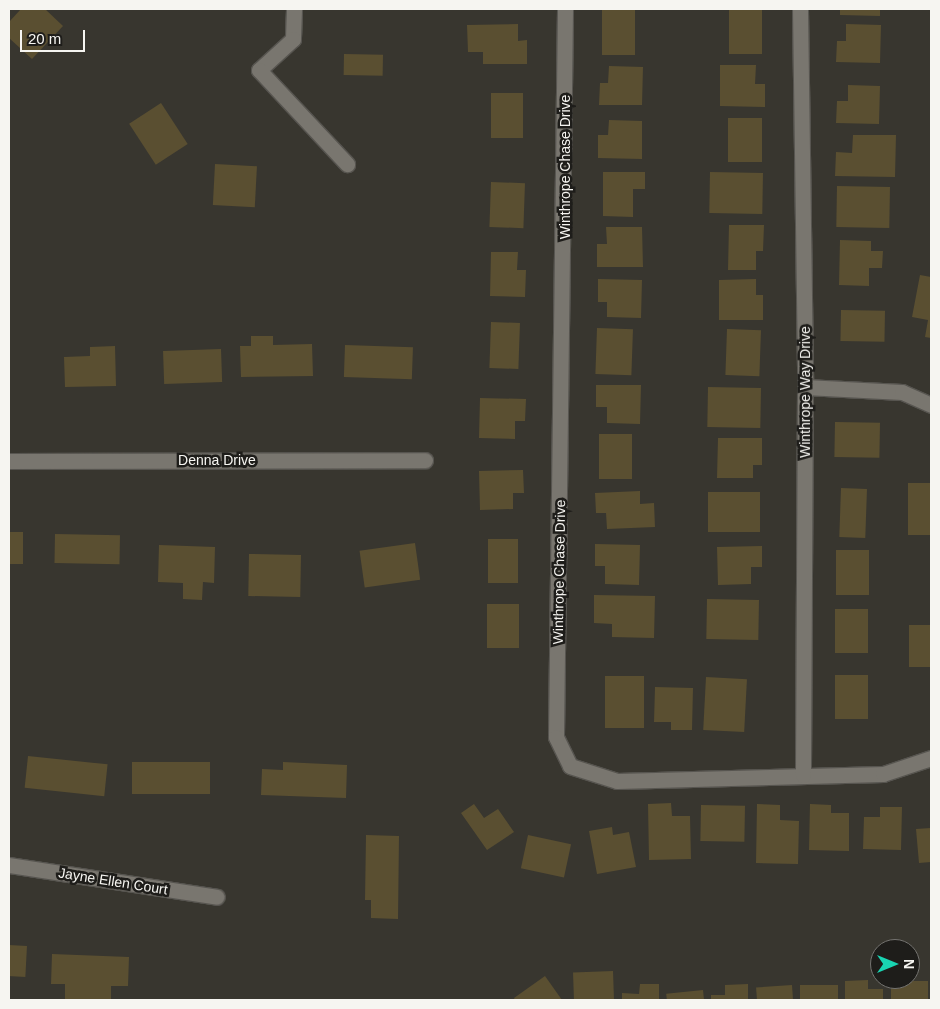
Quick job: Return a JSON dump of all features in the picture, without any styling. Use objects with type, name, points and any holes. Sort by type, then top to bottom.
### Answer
[{"type":"street","points":[[294,9],[293,39],[258,70],[347,164]]},
{"type":"street","name":"Winthrope Chase Drive","points":[[565,9],[556,737],[570,766],[617,782],[883,774],[931,758]]},
{"type":"street","name":"Winthrope Way Drive","points":[[800,9],[805,387],[803,775]]},
{"type":"street","points":[[805,387],[902,392],[931,405]]},
{"type":"street","name":"Denna Drive","points":[[9,461],[425,460]]},
{"type":"street","name":"Jayne Ellen Court","points":[[9,864],[217,897]]},
{"type":"building","points":[[21,9],[45,9],[63,26],[32,59],[9,38],[9,22]]},
{"type":"building","points":[[602,9],[635,9],[635,55],[602,55]]},
{"type":"building","points":[[729,9],[762,9],[762,54],[729,54]]},
{"type":"building","points":[[840,9],[880,9],[880,16],[840,15]]},
{"type":"building","points":[[518,24],[518,41],[527,40],[527,64],[483,64],[483,52],[468,52],[467,25]]},
{"type":"building","points":[[846,24],[881,25],[880,63],[836,62],[837,41],[846,41]]},
{"type":"building","points":[[344,54],[383,55],[383,76],[344,75]]},
{"type":"building","points":[[720,65],[756,65],[755,84],[765,84],[765,107],[720,106]]},
{"type":"building","points":[[609,66],[643,67],[642,105],[599,105],[600,83],[608,83]]},
{"type":"building","points":[[848,85],[880,86],[879,124],[836,123],[837,101],[848,101]]},
{"type":"building","points":[[491,93],[523,93],[523,138],[491,138]]},
{"type":"building","points":[[161,103],[188,144],[156,165],[129,124]]},
{"type":"building","points":[[728,118],[762,118],[762,162],[728,162]]},
{"type":"building","points":[[609,120],[642,121],[642,159],[598,158],[598,135],[608,135]]},
{"type":"building","points":[[853,135],[896,135],[895,177],[835,176],[836,152],[852,153]]},
{"type":"building","points":[[215,164],[257,166],[255,207],[213,205]]},
{"type":"building","points":[[603,172],[645,172],[645,189],[633,189],[633,217],[603,216]]},
{"type":"building","points":[[710,172],[763,173],[762,214],[709,213]]},
{"type":"building","points":[[491,182],[525,183],[523,228],[489,227]]},
{"type":"building","points":[[837,186],[890,187],[889,228],[836,227]]},
{"type":"building","points":[[729,225],[764,225],[763,251],[756,251],[756,270],[728,270]]},
{"type":"building","points":[[606,227],[642,227],[643,267],[597,267],[597,244],[607,244]]},
{"type":"building","points":[[840,240],[871,241],[871,251],[883,251],[882,268],[869,268],[869,286],[839,285]]},
{"type":"building","points":[[491,252],[518,252],[517,270],[526,270],[525,297],[490,296]]},
{"type":"building","points":[[920,275],[931,277],[931,338],[925,337],[928,320],[912,317]]},
{"type":"building","points":[[598,279],[642,280],[641,318],[607,317],[607,302],[598,302]]},
{"type":"building","points":[[756,279],[756,295],[763,295],[763,320],[719,320],[719,280]]},
{"type":"building","points":[[841,310],[885,311],[884,342],[840,341]]},
{"type":"building","points":[[491,322],[520,323],[518,369],[489,368]]},
{"type":"building","points":[[597,328],[633,329],[631,375],[595,374]]},
{"type":"building","points":[[727,329],[761,330],[759,376],[725,375]]},
{"type":"building","points":[[251,336],[273,336],[273,345],[312,344],[313,376],[241,377],[240,346],[251,346]]},
{"type":"building","points":[[345,345],[413,347],[412,379],[344,377]]},
{"type":"building","points":[[115,346],[116,386],[65,387],[64,357],[90,356],[90,347]]},
{"type":"building","points":[[221,349],[222,382],[164,384],[163,351]]},
{"type":"building","points":[[596,385],[641,385],[640,424],[607,423],[607,407],[596,407]]},
{"type":"building","points":[[708,387],[761,388],[760,428],[707,427]]},
{"type":"building","points":[[480,398],[526,399],[525,421],[515,421],[515,439],[479,438]]},
{"type":"building","points":[[835,422],[880,423],[879,458],[834,457]]},
{"type":"building","points":[[599,434],[632,434],[632,479],[599,479]]},
{"type":"building","points":[[718,438],[762,438],[762,465],[753,465],[753,478],[717,478]]},
{"type":"building","points":[[523,470],[524,493],[513,493],[513,509],[480,510],[479,471]]},
{"type":"building","points":[[908,483],[931,483],[931,535],[908,535]]},
{"type":"building","points":[[841,488],[867,489],[865,538],[839,537]]},
{"type":"building","points":[[640,491],[640,504],[654,503],[655,527],[607,529],[606,513],[596,513],[595,493]]},
{"type":"building","points":[[708,492],[760,492],[760,532],[708,532]]},
{"type":"building","points":[[9,532],[23,532],[23,564],[9,564]]},
{"type":"building","points":[[55,534],[120,535],[119,564],[54,563]]},
{"type":"building","points":[[488,539],[518,539],[518,583],[488,583]]},
{"type":"building","points":[[415,543],[420,580],[365,587],[360,551]]},
{"type":"building","points":[[595,544],[640,545],[639,585],[605,584],[605,566],[595,566]]},
{"type":"building","points":[[159,545],[215,547],[214,583],[203,582],[202,600],[183,599],[183,583],[158,582]]},
{"type":"building","points":[[762,546],[762,567],[751,567],[751,584],[718,585],[717,547]]},
{"type":"building","points":[[836,550],[869,550],[869,595],[836,595]]},
{"type":"building","points":[[249,554],[301,555],[300,597],[248,596]]},
{"type":"building","points":[[594,595],[655,596],[654,638],[612,637],[612,624],[594,623]]},
{"type":"building","points":[[707,599],[759,600],[758,640],[706,639]]},
{"type":"building","points":[[487,604],[519,604],[519,648],[487,648]]},
{"type":"building","points":[[835,609],[868,609],[868,653],[835,653]]},
{"type":"building","points":[[909,625],[931,625],[931,667],[909,667]]},
{"type":"building","points":[[835,675],[868,675],[868,719],[835,719]]},
{"type":"building","points":[[605,676],[644,676],[644,728],[605,728]]},
{"type":"building","points":[[706,677],[747,679],[744,732],[703,730]]},
{"type":"building","points":[[655,687],[693,688],[692,730],[671,730],[671,722],[654,722]]},
{"type":"building","points":[[28,756],[108,764],[104,796],[25,788]]},
{"type":"building","points":[[132,762],[210,762],[210,794],[132,794]]},
{"type":"building","points":[[283,762],[347,765],[346,798],[261,795],[262,769],[283,770]]},
{"type":"building","points":[[671,803],[672,816],[690,816],[691,859],[649,860],[648,804]]},
{"type":"building","points":[[474,804],[484,818],[498,809],[514,832],[487,850],[461,813]]},
{"type":"building","points":[[757,804],[780,805],[780,820],[799,821],[798,864],[756,863]]},
{"type":"building","points":[[810,804],[831,805],[831,813],[849,813],[849,851],[809,850]]},
{"type":"building","points":[[701,805],[745,806],[744,842],[700,841]]},
{"type":"building","points":[[880,807],[902,807],[901,850],[863,849],[864,817],[880,817]]},
{"type":"building","points":[[612,827],[613,835],[629,832],[636,867],[597,874],[589,831]]},
{"type":"building","points":[[931,828],[931,862],[919,863],[916,829]]},
{"type":"building","points":[[366,835],[399,836],[398,919],[371,918],[371,900],[365,900]]},
{"type":"building","points":[[528,835],[571,844],[564,877],[521,868]]},
{"type":"building","points":[[9,945],[27,946],[25,977],[9,976]]},
{"type":"building","points":[[52,954],[129,957],[128,986],[111,986],[111,1000],[65,999],[65,984],[51,984]]},
{"type":"building","points":[[613,971],[614,1000],[574,1000],[573,972]]},
{"type":"building","points":[[545,976],[562,1000],[515,1000],[514,998]]},
{"type":"building","points":[[868,980],[868,989],[883,989],[883,1000],[845,1000],[845,981]]},
{"type":"building","points":[[920,981],[928,981],[928,1000],[891,1000],[891,989],[920,989]]},
{"type":"building","points":[[640,984],[659,984],[659,1000],[622,1000],[622,993],[639,994]]},
{"type":"building","points":[[748,984],[748,1000],[711,1000],[711,995],[725,995],[725,985]]},
{"type":"building","points":[[792,985],[793,1000],[757,1000],[756,988]]},
{"type":"building","points":[[800,985],[838,985],[838,1000],[800,1000]]},
{"type":"building","points":[[703,990],[704,1000],[667,1000],[666,994]]}]
